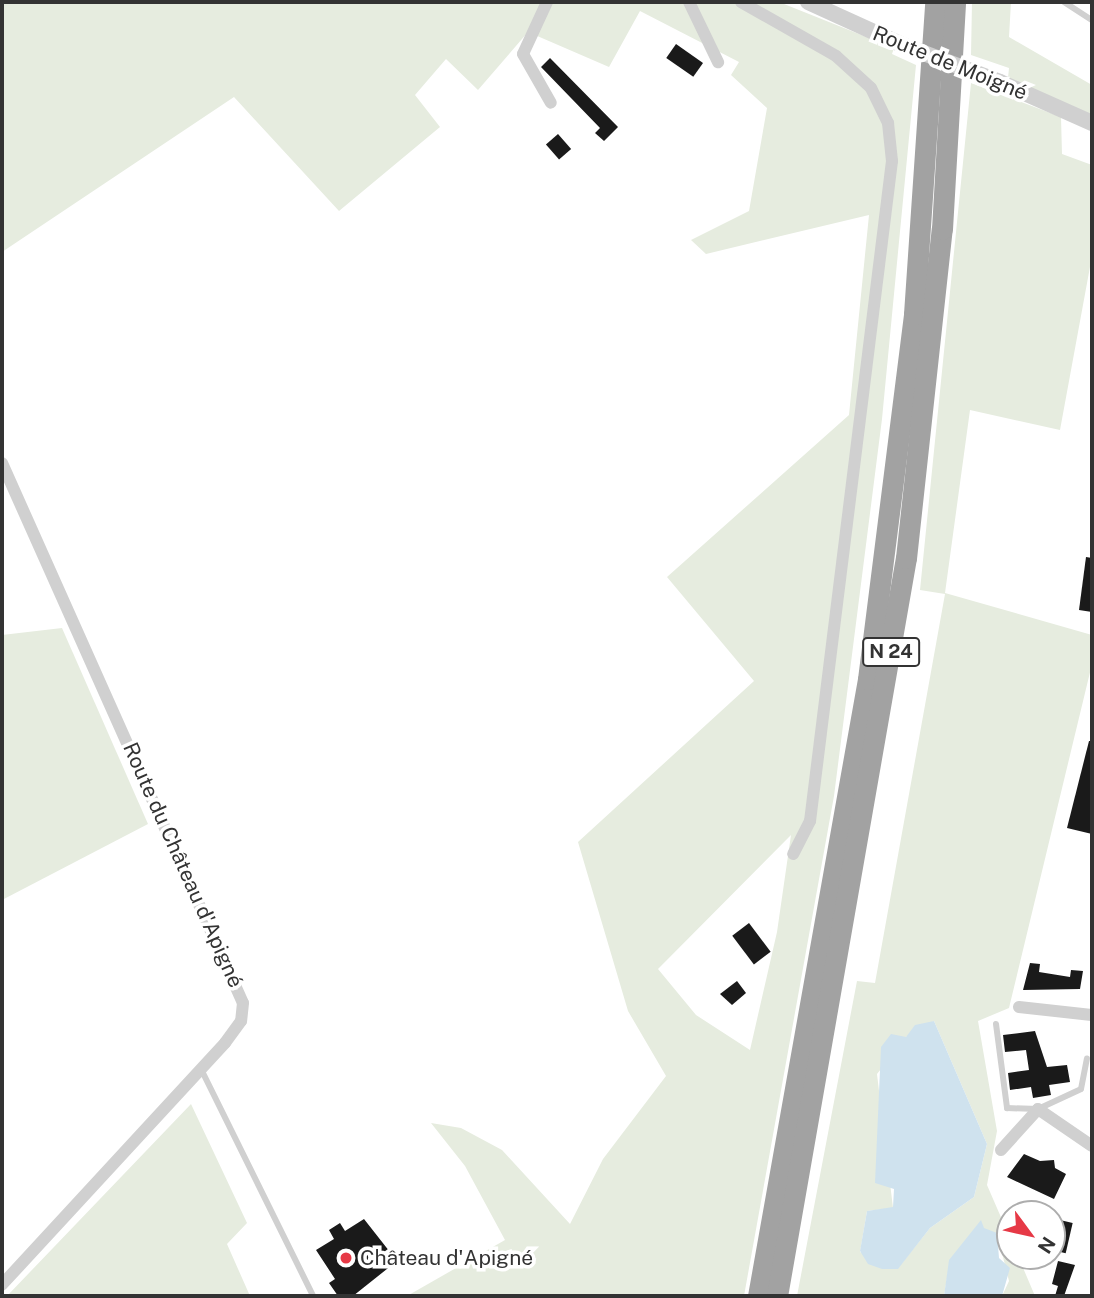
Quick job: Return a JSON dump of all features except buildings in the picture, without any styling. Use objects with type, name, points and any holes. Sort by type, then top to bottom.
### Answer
[{"type":"highway","name":"N 24","points":[[758,1296],[845,816],[887,538],[918,276],[935,2]]},
{"type":"highway","name":"N 24","points":[[777,1296],[906,558],[942,229],[956,2]]},
{"type":"street","points":[[547,2],[523,54],[551,103]]},
{"type":"street","points":[[689,2],[719,62]]},
{"type":"street","points":[[741,2],[836,56],[871,88],[888,123],[892,161],[810,821],[793,853]]},
{"type":"street","name":"Route de Moigné","points":[[808,2],[900,44],[1000,82],[1092,123]]},
{"type":"street","name":"Route du Château d'Apigné","points":[[2,463],[243,1003],[241,1021],[201,1069],[2,1284]]},
{"type":"street","points":[[1019,1007],[1092,1015]]},
{"type":"street","points":[[1001,1150],[1038,1109],[1092,1146]]},
{"type":"lane","points":[[1064,2],[1092,20]]},
{"type":"lane","points":[[996,1024],[1007,1108],[1038,1109],[1081,1089],[1087,1059]]},
{"type":"lane","points":[[201,1069],[313,1296]]},
{"type":"shaded area","points":[[2,2],[779,2],[894,48],[892,54],[916,65],[882,419],[834,796],[744,1296],[407,1296],[505,1240],[465,1166],[431,1123],[461,1128],[502,1150],[570,1224],[603,1159],[666,1076],[628,1011],[578,842],[754,681],[667,577],[849,415],[869,215],[706,254],[691,240],[749,211],[767,108],[731,75],[739,62],[640,11],[609,67],[528,32],[478,90],[446,59],[415,95],[440,127],[339,211],[234,97],[2,252]],"holes":[[[791,835],[777,932],[750,1050],[696,1015],[658,969]]]},
{"type":"shaded area","points":[[972,2],[1011,2],[1009,37],[1092,85],[1092,115],[1008,78],[1009,68],[971,55]]},
{"type":"shaded area","points":[[971,83],[1061,117],[1062,154],[1092,165],[1092,256],[1060,430],[970,410],[945,593],[1092,635],[1092,664],[1009,1008],[978,1021],[997,1131],[987,1185],[996,1206],[996,1246],[950,1260],[944,1296],[797,1296],[857,981],[875,983],[945,594],[920,590]],"holes":[[[934,1021],[987,1144],[974,1197],[930,1228],[898,1268],[860,1252],[867,1211],[893,1208],[877,1074],[906,1037]]]},
{"type":"shaded area","points":[[62,628],[148,824],[2,900],[2,635]]},
{"type":"shaded area","points":[[191,1104],[247,1223],[227,1244],[250,1296],[7,1296]]},
{"type":"shaded area","points":[[1006,1270],[1024,1270],[1035,1296],[1002,1296],[1009,1281]]},
{"type":"water","points":[[934,1021],[987,1144],[974,1197],[930,1228],[898,1269],[882,1269],[868,1264],[860,1251],[867,1211],[893,1207],[894,1189],[875,1183],[881,1047],[891,1034],[906,1037],[915,1025]]},
{"type":"water","points":[[981,1220],[984,1228],[996,1233],[996,1270],[1009,1270],[1002,1296],[944,1296],[949,1260]]},
{"type":"place","name":"Château d'Apigné","points":[[346,1258]]}]
